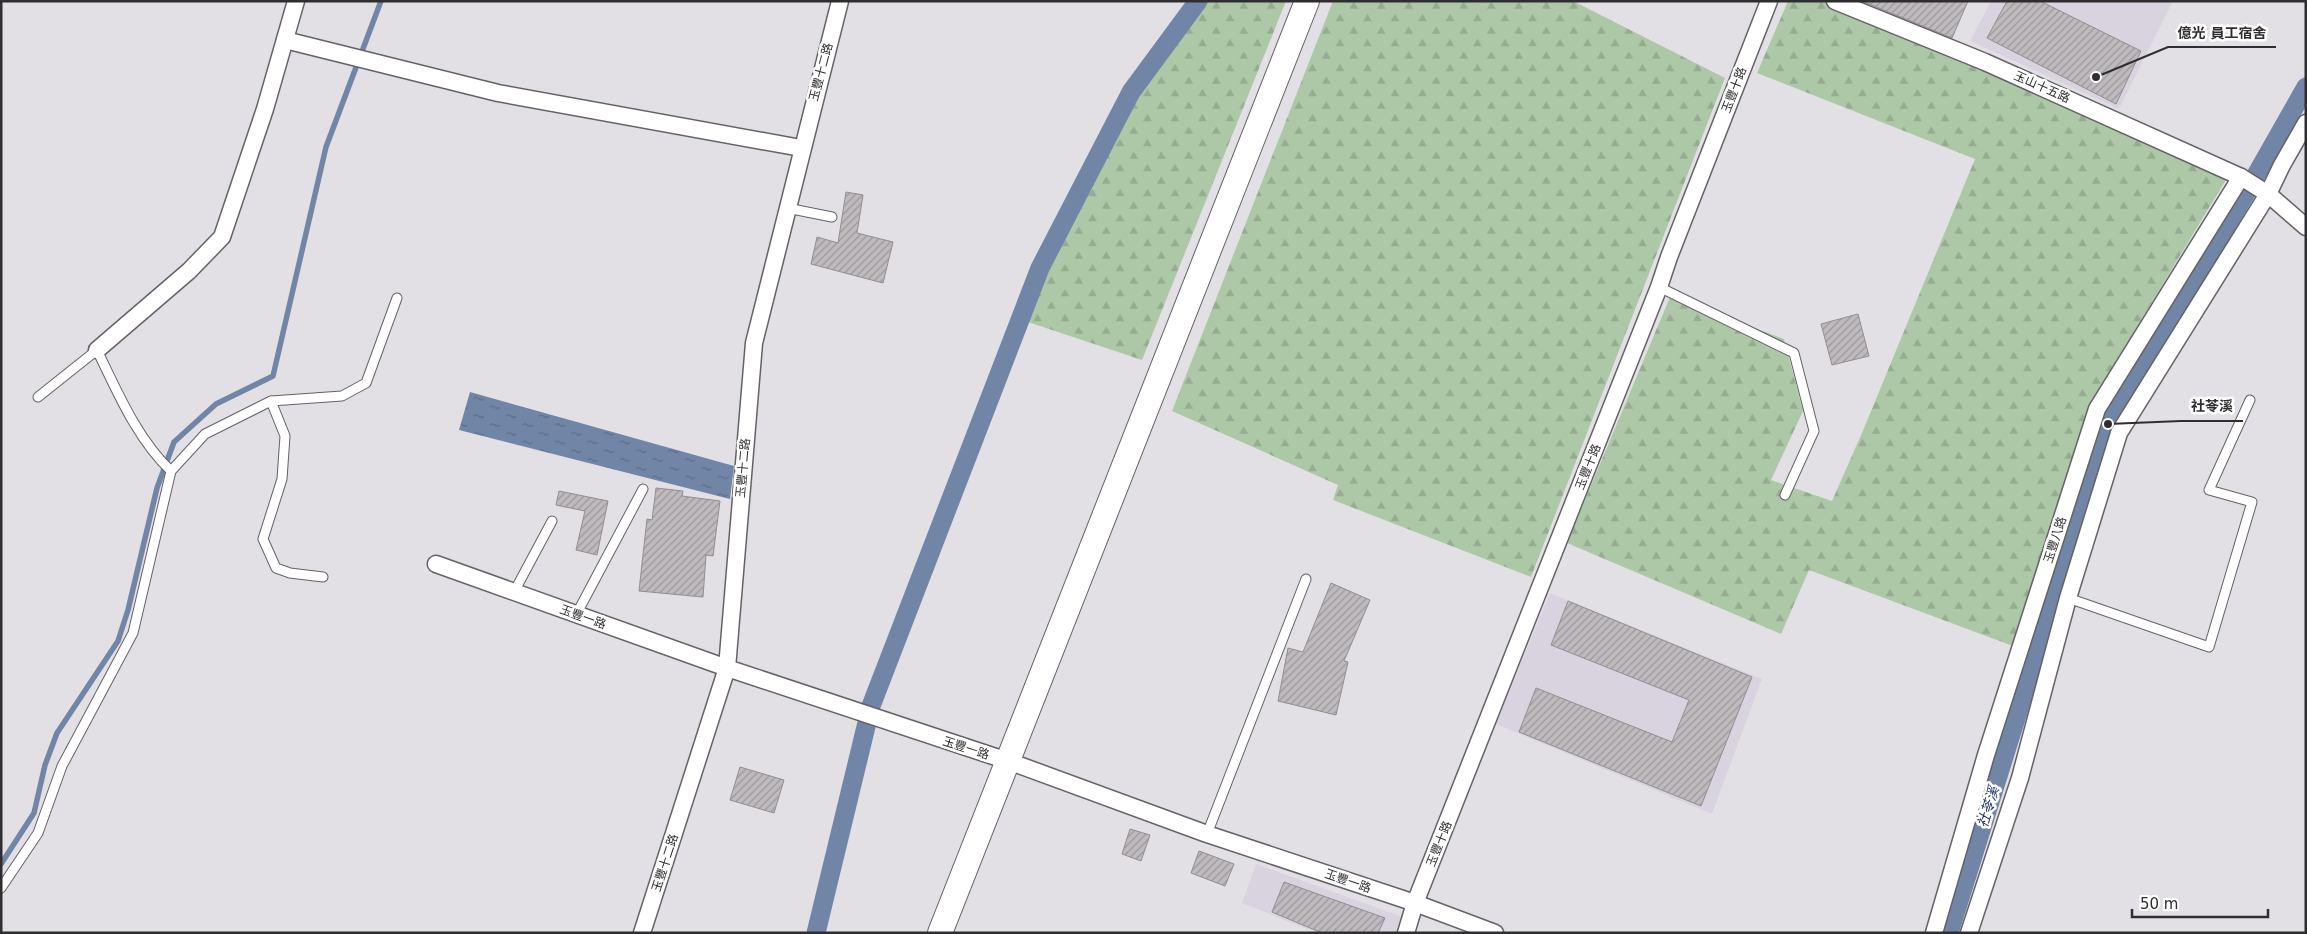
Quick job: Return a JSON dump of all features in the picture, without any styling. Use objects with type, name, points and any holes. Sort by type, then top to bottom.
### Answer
[{"type":"main road","points":[[940,933],[1307,1]]},
{"type":"street","points":[[97,350],[189,271],[222,237],[265,109],[296,1]]},
{"type":"street","name":"玉豐十二路","points":[[642,933],[727,668],[754,342],[840,1]]},
{"type":"street","name":"玉豐十路","points":[[1406,933],[1415,903],[1659,287],[1669,256],[1769,1]]},
{"type":"street","name":"玉山十五路","points":[[1835,1],[1985,62],[2243,179],[2265,193],[2306,227]]},
{"type":"street","points":[[285,40],[498,93],[802,148]]},
{"type":"street","points":[[1969,933],[2020,778],[2068,598],[2119,433],[2306,123]]},
{"type":"street","name":"玉豐八路","points":[[1934,933],[1986,756],[2097,409],[2243,179]]},
{"type":"street","name":"玉豐一路","points":[[436,564],[727,668],[884,722],[1008,761],[1207,834],[1415,903],[1496,933]]},
{"type":"lane","points":[[787,208],[832,217]]},
{"type":"lane","points":[[1659,287],[1794,353],[1814,431],[1784,495]]},
{"type":"lane","points":[[1,888],[38,833],[62,766],[133,634],[171,471],[205,434],[271,401],[342,396],[366,384],[397,298]]},
{"type":"lane","points":[[38,397],[97,350],[119,393],[156,456],[171,471]]},
{"type":"lane","points":[[2068,598],[2208,648],[2252,502],[2209,490],[2250,400]]},
{"type":"lane","points":[[271,401],[285,436],[282,479],[262,539],[276,568],[290,573],[323,577]]},
{"type":"lane","points":[[576,615],[643,489]]},
{"type":"lane","points":[[514,592],[552,521]]},
{"type":"lane","points":[[1207,834],[1306,579]]},
{"type":"shaded area","points":[[1991,1],[2173,1],[2119,109],[1970,41]]},
{"type":"shaded area","points":[[1550,593],[1762,679],[1712,814],[1496,724]]},
{"type":"shaded area","points":[[1256,864],[1400,916],[1403,924],[1400,933],[1317,933],[1242,903]]},
{"type":"green space","points":[[1208,1],[1286,1],[1142,360],[1025,321],[1050,264],[1144,80]]},
{"type":"green space","points":[[1333,1],[1573,1],[1725,78],[1531,577],[1333,500],[1338,485],[1172,411]]},
{"type":"green space","points":[[1788,1],[1825,1],[1987,66],[2227,178],[2089,406],[2013,646],[1809,570],[1781,634],[1567,543],[1670,297],[1784,339],[1803,411],[1771,480],[1832,501],[1975,159],[1757,73]]},
{"type":"water","points":[[470,392],[734,466],[730,499],[459,430]]},
{"type":"building","points":[[1862,1],[1968,1],[1952,38]]},
{"type":"building","points":[[2007,1],[2040,1],[2141,51],[2116,104],[1987,38]]},
{"type":"building","points":[[846,192],[863,195],[857,233],[893,242],[883,283],[811,264],[817,237],[838,243]]},
{"type":"building","points":[[1858,314],[1869,356],[1832,365],[1821,324]]},
{"type":"building","points":[[656,488],[683,491],[682,496],[720,501],[713,556],[706,555],[703,597],[639,591],[647,519],[652,520]]},
{"type":"building","points":[[559,491],[608,501],[597,555],[576,550],[585,511],[556,505]]},
{"type":"building","points":[[1331,583],[1370,600],[1344,661],[1348,662],[1336,715],[1278,701],[1288,648],[1303,652]]},
{"type":"building","points":[[1568,601],[1752,677],[1701,806],[1519,732],[1536,688],[1672,742],[1689,700],[1551,645]]},
{"type":"building","points":[[740,767],[784,780],[774,813],[730,800]]},
{"type":"building","points":[[1130,829],[1150,835],[1141,861],[1122,854]]},
{"type":"building","points":[[1199,851],[1234,864],[1225,886],[1191,873]]},
{"type":"building","points":[[1284,882],[1385,918],[1378,933],[1322,933],[1272,912]]},
{"type":"waterway","points":[[1,864],[34,813],[45,765],[57,733],[118,641],[128,610],[157,488],[174,442],[216,404],[273,376],[326,147],[381,1]]},
{"type":"waterway","points":[[816,933],[871,706],[1040,268],[1131,92],[1198,1]]},
{"type":"waterway","name":"社苓溪","points":[[1949,933],[2108,424],[2243,198],[2306,87]]},
{"type":"place","name":"億光 員工宿舍","points":[[2096,77]]},
{"type":"place","name":"社苓溪","points":[[2108,424]]}]
